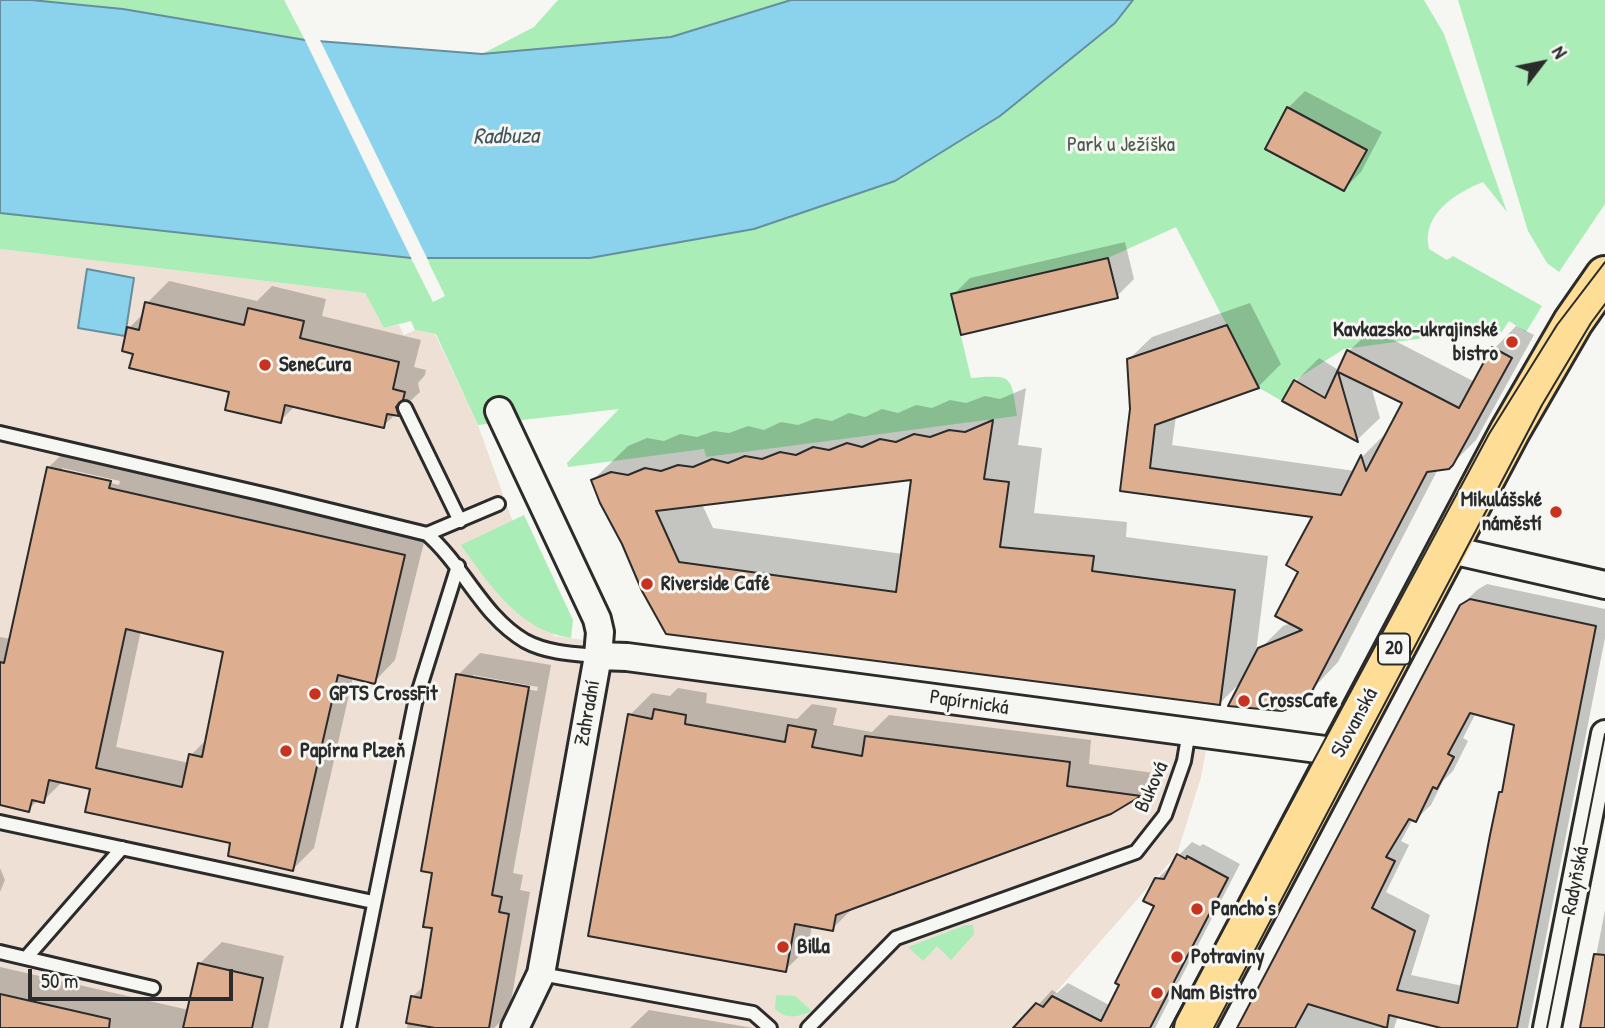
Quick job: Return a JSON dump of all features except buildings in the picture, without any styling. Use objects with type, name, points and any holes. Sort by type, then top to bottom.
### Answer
[{"type":"main road","name":"Slovanská","points":[[1194,1028],[1532,390],[1573,322],[1605,276]]},
{"type":"street","name":"Zahradní","points":[[499,411],[597,620],[600,632],[598,656],[541,974],[515,1028]]},
{"type":"street","points":[[1447,549],[1605,585]]},
{"type":"street","name":"Papírnická","points":[[598,656],[627,657],[1340,751]]},
{"type":"street","name":"Radyňská","points":[[1547,1028],[1605,734]]},
{"type":"lane","points":[[405,408],[460,521]]},
{"type":"lane","points":[[0,433],[428,534],[444,548],[504,626],[526,642],[561,653],[598,656]]},
{"type":"lane","points":[[428,534],[498,504]]},
{"type":"lane","points":[[349,1028],[415,703],[458,566]]},
{"type":"lane","name":"Buková","points":[[808,1028],[896,938],[1136,852],[1165,815],[1184,761],[1189,731]]},
{"type":"lane","points":[[0,822],[373,902]]},
{"type":"lane","points":[[26,958],[122,848]]},
{"type":"lane","points":[[0,952],[153,988]]},
{"type":"lane","points":[[541,974],[753,1013],[770,1028]]},
{"type":"shaded area","points":[[0,249],[365,293],[384,328],[399,325],[404,335],[415,330],[435,334],[478,425],[554,636],[1211,724],[1201,777],[1177,854],[1043,1007],[1036,1003],[1013,1028],[0,1028]]},
{"type":"green space","points":[[31,0],[284,0],[305,40],[123,9]]},
{"type":"green space","points":[[558,0],[791,0],[671,37],[482,54],[534,27]]},
{"type":"green space","name":"Park u Ježíška","points":[[1133,0],[1424,0],[1444,34],[1507,212],[1483,182],[1462,192],[1435,215],[1430,225],[1429,249],[1447,260],[1453,256],[1542,306],[1526,332],[1509,321],[1499,336],[1476,331],[1344,349],[1295,380],[1282,401],[1261,389],[1251,391],[1245,374],[1251,372],[1176,227],[1108,258],[951,294],[971,378],[995,377],[1007,380],[1013,392],[1017,416],[706,457],[704,449],[568,467],[567,463],[619,409],[478,425],[436,334],[415,330],[411,321],[384,328],[365,293],[0,249],[0,213],[411,258],[433,302],[445,296],[427,259],[590,258],[895,181],[1000,116],[1115,23]]},
{"type":"green space","points":[[1458,0],[1605,0],[1605,204],[1559,272],[1547,263],[1528,231]]},
{"type":"green space","points":[[524,515],[573,620],[571,638],[552,634],[521,616],[494,590],[461,545]]},
{"type":"green space","points":[[966,925],[973,925],[974,934],[951,960],[937,946],[923,961],[908,947]]},
{"type":"green space","points":[[776,995],[795,996],[812,1011],[797,1016],[784,1015],[775,1009]]},
{"type":"water","name":"Radbuza","points":[[0,0],[31,0],[123,9],[305,40],[482,54],[671,37],[791,0],[1133,0],[1115,23],[1000,116],[895,181],[754,229],[590,258],[411,258],[0,213]]},
{"type":"water","points":[[87,269],[134,278],[125,336],[78,328]]},
{"type":"pier","points":[[303,36],[319,38],[429,262],[413,262]]},
{"type":"tram line","points":[[1170,1028],[1489,434],[1557,325],[1605,262]]},
{"type":"tram line","points":[[1214,1028],[1542,405],[1605,304]]},
{"type":"tram line","points":[[1547,1028],[1605,734]]},
{"type":"place","name":"Kavkazsko-ukrajinské bistro","points":[[1512,342]]},
{"type":"place","name":"SeneCura","points":[[265,365]]},
{"type":"place","name":"Mikulášské náměstí","points":[[1556,512]]},
{"type":"place","name":"Riverside Café","points":[[647,584]]},
{"type":"place","name":"GPTS CrossFit","points":[[315,694]]},
{"type":"place","name":"CrossCafe","points":[[1244,701]]},
{"type":"place","name":"Papírna Plzeň","points":[[286,751]]},
{"type":"place","name":"Pancho's","points":[[1197,909]]},
{"type":"place","name":"Billa","points":[[783,947]]},
{"type":"place","name":"Potraviny","points":[[1177,957]]},
{"type":"place","name":"Nam Bistro","points":[[1157,993]]}]
